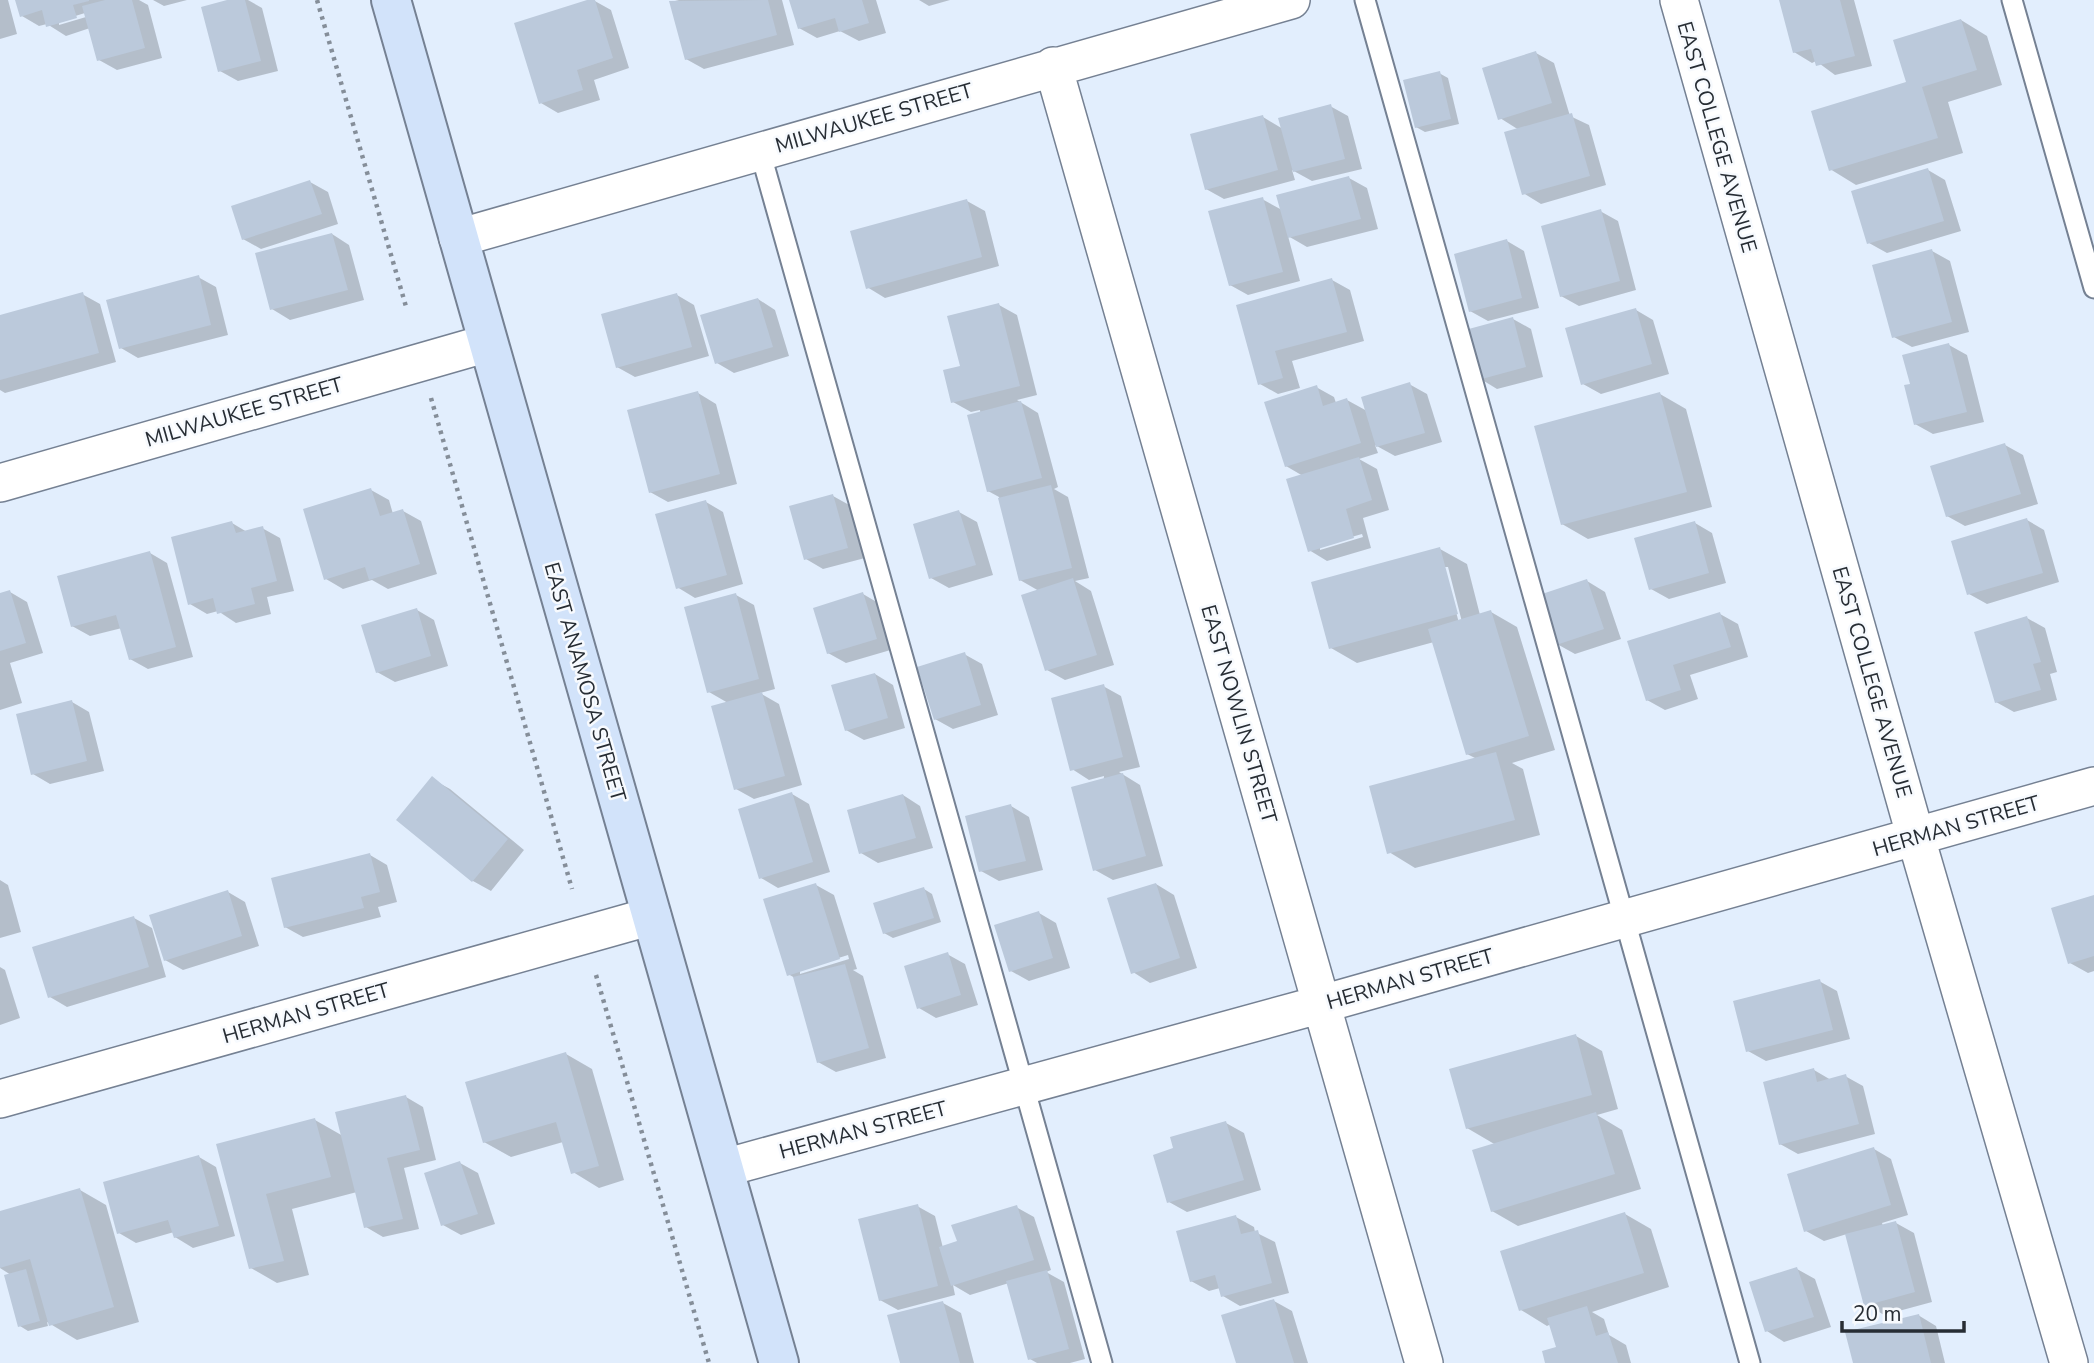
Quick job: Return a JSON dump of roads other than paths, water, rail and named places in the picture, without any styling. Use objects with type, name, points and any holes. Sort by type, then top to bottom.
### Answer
[{"type":"main road","name":"EAST ANAMOSA STREET","points":[[391,0],[779,1363]]},
{"type":"street","name":"MILWAUKEE STREET","points":[[458,238],[1291,0]]},
{"type":"street","name":"EAST COLLEGE AVENUE","points":[[1679,0],[1916,838],[2069,1363]]},
{"type":"street","name":"EAST NOWLIN STREET","points":[[1054,66],[1424,1363]]},
{"type":"street","name":"MILWAUKEE STREET","points":[[0,483],[488,343]]},
{"type":"street","name":"HERMAN STREET","points":[[724,1168],[1322,1004],[2094,786]]},
{"type":"street","name":"HERMAN STREET","points":[[0,1099],[652,916]]},
{"type":"lane","points":[[1364,0],[1750,1363]]},
{"type":"lane","points":[[2012,0],[2094,288]]},
{"type":"lane","points":[[760,151],[1102,1363]]}]
